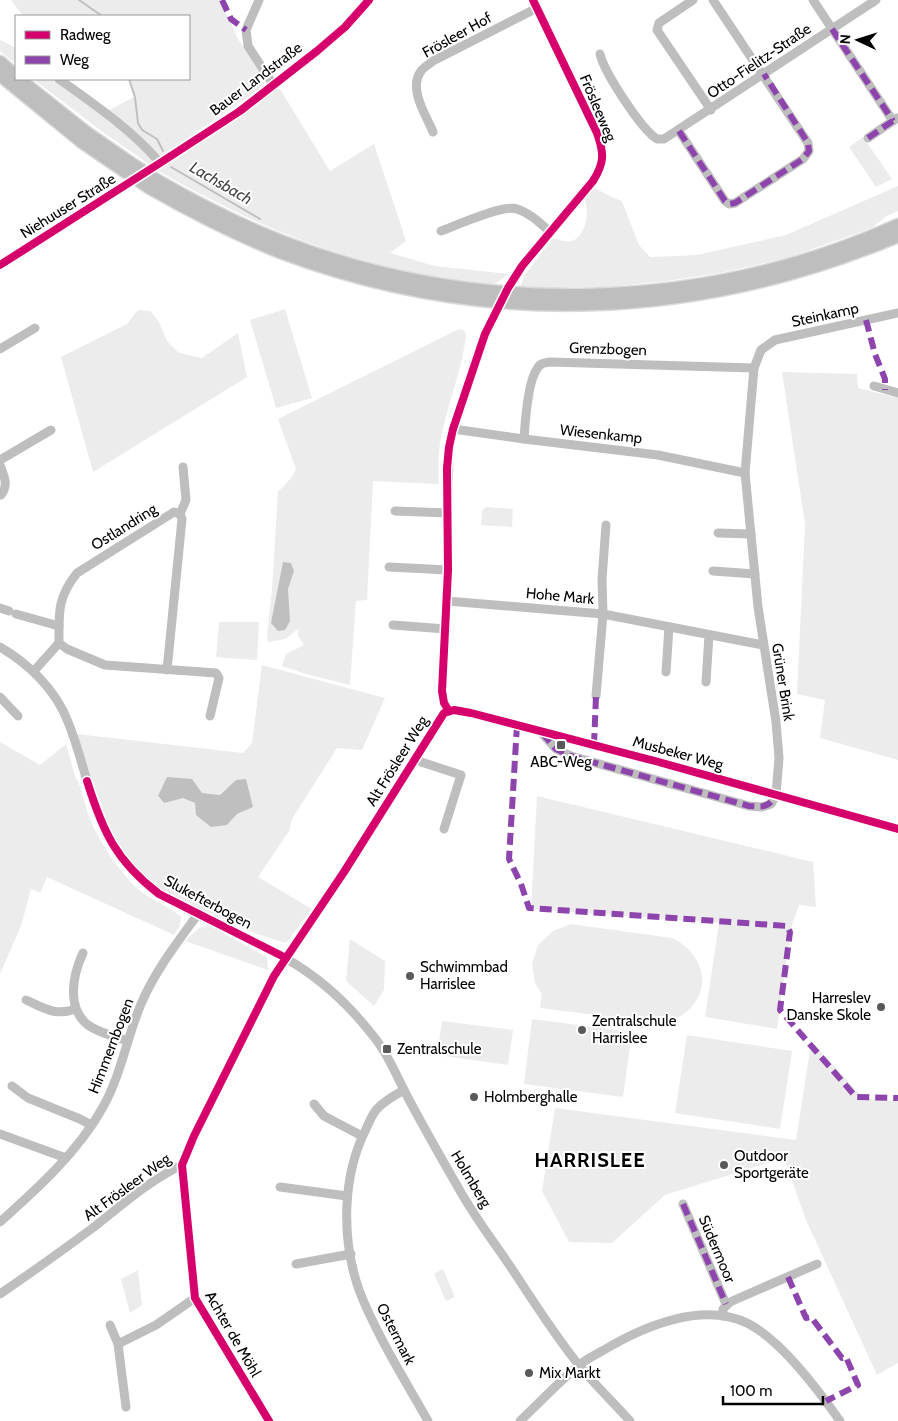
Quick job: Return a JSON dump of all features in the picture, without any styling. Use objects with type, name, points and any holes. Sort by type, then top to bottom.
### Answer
[{"type":"highway","points":[[0,62],[15,75]]},
{"type":"highway","points":[[0,75],[82,142],[126,166],[208,220],[251,240],[323,267],[368,280],[424,292],[499,302],[594,305],[656,301],[711,293],[812,268],[863,251],[898,236]]},
{"type":"highway","points":[[21,80],[126,166]]},
{"type":"highway","points":[[154,184],[283,242],[325,257],[372,271],[420,282],[519,294],[573,296],[635,293],[707,284],[791,265],[829,253],[898,225]]},
{"type":"street","points":[[259,0],[246,30],[248,46],[274,86]]},
{"type":"street","name":"Bauer Landstraße","points":[[150,170],[240,111],[274,86],[345,27],[369,0]]},
{"type":"street","points":[[693,0],[659,23],[657,30],[711,110]]},
{"type":"street","points":[[678,131],[725,201],[729,204],[735,203],[803,159],[809,151],[808,143],[764,74],[713,0]]},
{"type":"street","points":[[813,0],[896,119],[868,138]]},
{"type":"street","name":"Otto-Fielitz-Straße","points":[[600,54],[606,71],[645,130],[656,139],[664,139],[711,110],[876,0]]},
{"type":"street","name":"Frösleer Hof","points":[[433,132],[417,93],[416,81],[421,71],[433,61],[535,4]]},
{"type":"street","name":"Frösleeweg","points":[[487,331],[508,288],[522,266],[596,176],[602,160],[602,150],[597,133],[535,4]]},
{"type":"street","points":[[60,80],[109,115],[147,148],[160,163]]},
{"type":"street","name":"Niehuuser Straße","points":[[0,265],[150,170]]},
{"type":"street","points":[[442,231],[503,209],[515,208],[526,212],[550,232]]},
{"type":"street","name":"Steinkamp","points":[[761,350],[775,340],[898,313]]},
{"type":"street","points":[[0,349],[35,328]]},
{"type":"street","name":"Alt Frösleer Weg","points":[[0,1294],[144,1189],[182,1165],[194,1136],[274,976],[344,872],[440,719],[449,711],[444,703],[442,691],[448,570],[447,468],[449,447],[474,363],[487,331]]},
{"type":"street","name":"Grüner Brink","points":[[761,350],[754,368],[745,473],[763,645],[776,722],[779,758],[776,795]]},
{"type":"street","name":"Grenzbogen","points":[[524,439],[531,388],[537,367],[542,363],[616,363],[754,368]]},
{"type":"street","points":[[874,386],[898,393]]},
{"type":"street","name":"Wiesenkamp","points":[[454,428],[524,439],[658,455],[745,473]]},
{"type":"street","points":[[0,460],[51,430]]},
{"type":"street","points":[[0,465],[6,485],[1,495]]},
{"type":"street","points":[[180,514],[186,500],[183,467]]},
{"type":"street","points":[[394,511],[448,514]]},
{"type":"street","name":"Ostlandring","points":[[59,644],[60,602],[71,581],[78,573],[174,512],[180,514],[182,519],[167,670]]},
{"type":"street","points":[[596,696],[603,614],[602,579],[606,525]]},
{"type":"street","points":[[718,533],[751,534]]},
{"type":"street","points":[[389,567],[448,570]]},
{"type":"street","points":[[713,571],[755,574]]},
{"type":"street","name":"Hohe Mark","points":[[447,602],[603,614],[763,645]]},
{"type":"street","points":[[8,611],[59,626]]},
{"type":"street","points":[[393,626],[446,629]]},
{"type":"street","points":[[666,672],[669,627]]},
{"type":"street","points":[[706,682],[709,635]]},
{"type":"street","points":[[34,671],[59,644],[105,665],[216,673],[219,678],[210,716]]},
{"type":"street","name":"Slukefterbogen","points":[[0,647],[14,655],[34,671],[68,719],[104,829],[115,849],[133,871],[159,894],[286,958]]},
{"type":"street","points":[[0,698],[18,716]]},
{"type":"street","name":"Musbeker Weg","points":[[449,711],[471,713],[655,761],[898,829]]},
{"type":"street","name":"Musbeker Weg","points":[[540,731],[556,750],[571,756],[750,806],[762,807],[771,804],[776,795]]},
{"type":"street","name":"Alt Frösleer Weg","points":[[415,760],[461,775],[444,829]]},
{"type":"street","name":"Himmernbogen","points":[[0,1222],[66,1158],[91,1125],[112,1088],[141,1003],[152,980],[198,914]]},
{"type":"street","points":[[84,953],[76,972],[74,1000],[76,1009],[89,1025],[99,1031],[127,1041]]},
{"type":"street","name":"Holmberg","points":[[286,958],[316,978],[371,1033],[391,1062],[404,1090],[466,1200],[579,1365],[630,1421]]},
{"type":"street","points":[[26,1000],[54,1012],[76,1009]]},
{"type":"street","points":[[12,1086],[28,1098],[91,1125]]},
{"type":"street","name":"Ostermark","points":[[404,1090],[377,1108],[362,1136],[350,1175],[348,1196],[350,1254],[359,1289],[369,1312],[428,1421]]},
{"type":"street","points":[[314,1104],[324,1116],[362,1136]]},
{"type":"street","points":[[0,1134],[66,1158]]},
{"type":"street","name":"Achter de Möhl","points":[[182,1165],[194,1298],[269,1421]]},
{"type":"street","points":[[280,1187],[348,1196]]},
{"type":"street","name":"Südermoor","points":[[683,1204],[726,1304]]},
{"type":"street","points":[[296,1264],[350,1254]]},
{"type":"street","name":"Südermoor","points":[[722,1316],[722,1309],[726,1304],[817,1264]]},
{"type":"street","points":[[118,1344],[152,1328],[194,1298]]},
{"type":"street","points":[[520,1421],[579,1365],[616,1343],[652,1326],[688,1317],[722,1316],[748,1324],[766,1336],[789,1358],[826,1401],[840,1421]]},
{"type":"street","points":[[110,1325],[118,1344],[126,1407]]},
{"type":"shaded area","points":[[11,0],[220,0],[238,39],[264,77],[264,86],[149,164],[104,133],[34,80],[53,80],[102,114],[134,97],[129,80],[190,80],[190,15],[22,15]]},
{"type":"shaded area","points":[[0,40],[15,48],[15,63],[0,51]]},
{"type":"shaded area","points":[[275,88],[280,89],[330,171],[374,144],[406,241],[390,253],[435,266],[509,274],[495,283],[479,284],[412,272],[336,252],[299,239],[227,208],[157,170]]},
{"type":"shaded area","points":[[863,137],[892,179],[876,187],[849,147]]},
{"type":"shaded area","points":[[898,186],[898,211],[885,217],[872,228],[787,258],[720,273],[667,281],[607,287],[520,288],[524,276],[553,238],[570,241],[579,236],[585,226],[587,215],[584,199],[593,188],[622,201],[639,245],[650,257],[697,255],[786,235]]},
{"type":"shaded area","points":[[285,309],[312,398],[276,408],[250,320]]},
{"type":"shaded area","points":[[138,310],[150,311],[159,322],[167,341],[179,353],[202,358],[238,333],[247,377],[93,472],[61,357],[127,324]]},
{"type":"shaded area","points":[[459,329],[465,331],[466,336],[462,360],[441,439],[439,484],[373,481],[367,600],[356,601],[350,685],[282,666],[286,654],[304,645],[298,636],[298,629],[285,639],[268,642],[267,636],[278,492],[292,477],[296,469],[278,419]]},
{"type":"shaded area","points":[[782,372],[857,374],[858,388],[898,398],[898,760],[820,738],[825,700],[797,694],[805,524]]},
{"type":"shaded area","points":[[486,507],[513,509],[512,527],[481,525],[482,511]]},
{"type":"shaded area","points":[[283,562],[291,563],[294,571],[288,589],[290,621],[285,630],[278,631],[271,623]]},
{"type":"shaded area","points":[[219,622],[259,622],[257,660],[216,657]]},
{"type":"shaded area","points":[[262,665],[385,698],[362,750],[337,748],[292,819],[289,831],[258,877],[312,909],[286,943],[257,934],[195,907],[152,884],[117,847],[97,806],[77,734],[243,753],[252,743]],"holes":[[[167,777],[202,793],[220,795],[236,780],[237,814],[227,825],[183,797],[164,803],[158,797]]]},
{"type":"shaded area","points":[[0,742],[40,765],[66,744],[88,814],[103,844],[117,866],[132,884],[144,894],[181,917],[180,925],[174,935],[47,877],[40,893],[31,889],[21,926],[0,974]]},
{"type":"shaded area","points":[[167,777],[192,779],[202,793],[220,795],[236,780],[246,779],[253,807],[237,814],[227,825],[211,827],[196,815],[195,803],[183,798],[164,803],[158,796]]},
{"type":"shaded area","points":[[537,796],[813,862],[816,907],[799,905],[791,928],[777,1029],[705,1017],[719,923],[531,909]]},
{"type":"shaded area","points":[[571,924],[672,938],[694,955],[699,966],[702,978],[701,990],[696,1001],[688,1011],[675,1019],[674,1025],[540,1008],[542,994],[535,983],[532,964],[538,945],[553,931]]},
{"type":"shaded area","points":[[208,925],[267,957],[268,970],[185,941],[199,928]]},
{"type":"shaded area","points":[[350,939],[385,961],[384,990],[374,1006],[346,981]]},
{"type":"shaded area","points":[[532,1019],[632,1032],[623,1097],[524,1084]]},
{"type":"shaded area","points":[[442,1021],[513,1030],[508,1065],[437,1055]]},
{"type":"shaded area","points":[[687,1035],[792,1051],[780,1129],[675,1113]]},
{"type":"shaded area","points":[[815,1045],[864,1099],[898,1101],[898,1363],[877,1375],[806,1220],[784,1158],[665,1195],[612,1243],[569,1242],[542,1191],[555,1108],[796,1140],[810,1050]]},
{"type":"shaded area","points":[[443,1269],[455,1297],[446,1301],[434,1274]]},
{"type":"shaded area","points":[[138,1270],[142,1305],[130,1313],[121,1279]]},
{"type":"waterway","name":"Lachsbach","points":[[79,0],[101,15]]},
{"type":"waterway","name":"Lachsbach","points":[[129,80],[135,97],[138,123],[142,130],[157,139],[163,151]]},
{"type":"waterway","name":"Lachsbach","points":[[171,167],[260,219]]},
{"type":"marked path","points":[[222,0],[231,19],[246,30]]},
{"type":"marked path","points":[[832,29],[893,121]]},
{"type":"marked path","points":[[679,131],[725,201],[729,204],[735,203],[803,159],[809,151],[808,143],[764,74]]},
{"type":"marked path","points":[[868,138],[897,118]]},
{"type":"marked path","points":[[866,320],[875,354],[885,379],[885,390]]},
{"type":"marked path","points":[[594,745],[596,696]]},
{"type":"marked path","points":[[517,725],[509,859],[521,884],[529,908],[787,926],[790,932],[780,1010],[856,1097],[898,1098]]},
{"type":"marked path","points":[[542,733],[556,749],[571,756],[749,806],[765,806],[776,795]]},
{"type":"marked path","points":[[683,1204],[726,1304]]},
{"type":"marked path","points":[[788,1277],[806,1318],[811,1317],[842,1358],[846,1357],[858,1385],[826,1401]]},
{"type":"cycle path","points":[[0,265],[240,111],[345,27],[369,0]]},
{"type":"cycle path","points":[[449,711],[444,703],[442,691],[448,570],[447,468],[453,429],[485,334],[508,288],[522,266],[593,181],[600,168],[602,157],[597,133],[533,0]]},
{"type":"cycle path","points":[[269,1421],[195,1298],[182,1165],[194,1136],[274,976],[344,872],[444,713],[454,710],[471,713],[655,761],[898,829]]},
{"type":"cycle path","points":[[87,781],[105,830],[122,857],[144,882],[159,894],[286,958]]},
{"type":"place","name":"ABC-Weg","points":[[561,745]]},
{"type":"place","name":"Schwimmbad Harrislee","points":[[410,976]]},
{"type":"place","name":"Harreslev Danske Skole","points":[[881,1007]]},
{"type":"place","name":"Zentralschule Harrislee","points":[[582,1030]]},
{"type":"place","name":"Zentralschule","points":[[387,1049]]},
{"type":"place","name":"Holmberghalle","points":[[474,1097]]},
{"type":"place","name":"Outdoor Sportgeräte","points":[[724,1165]]},
{"type":"place","name":"Mix Markt","points":[[529,1373]]},
{"type":"district","name":"HARRISLEE","points":[[590,1160]]}]
